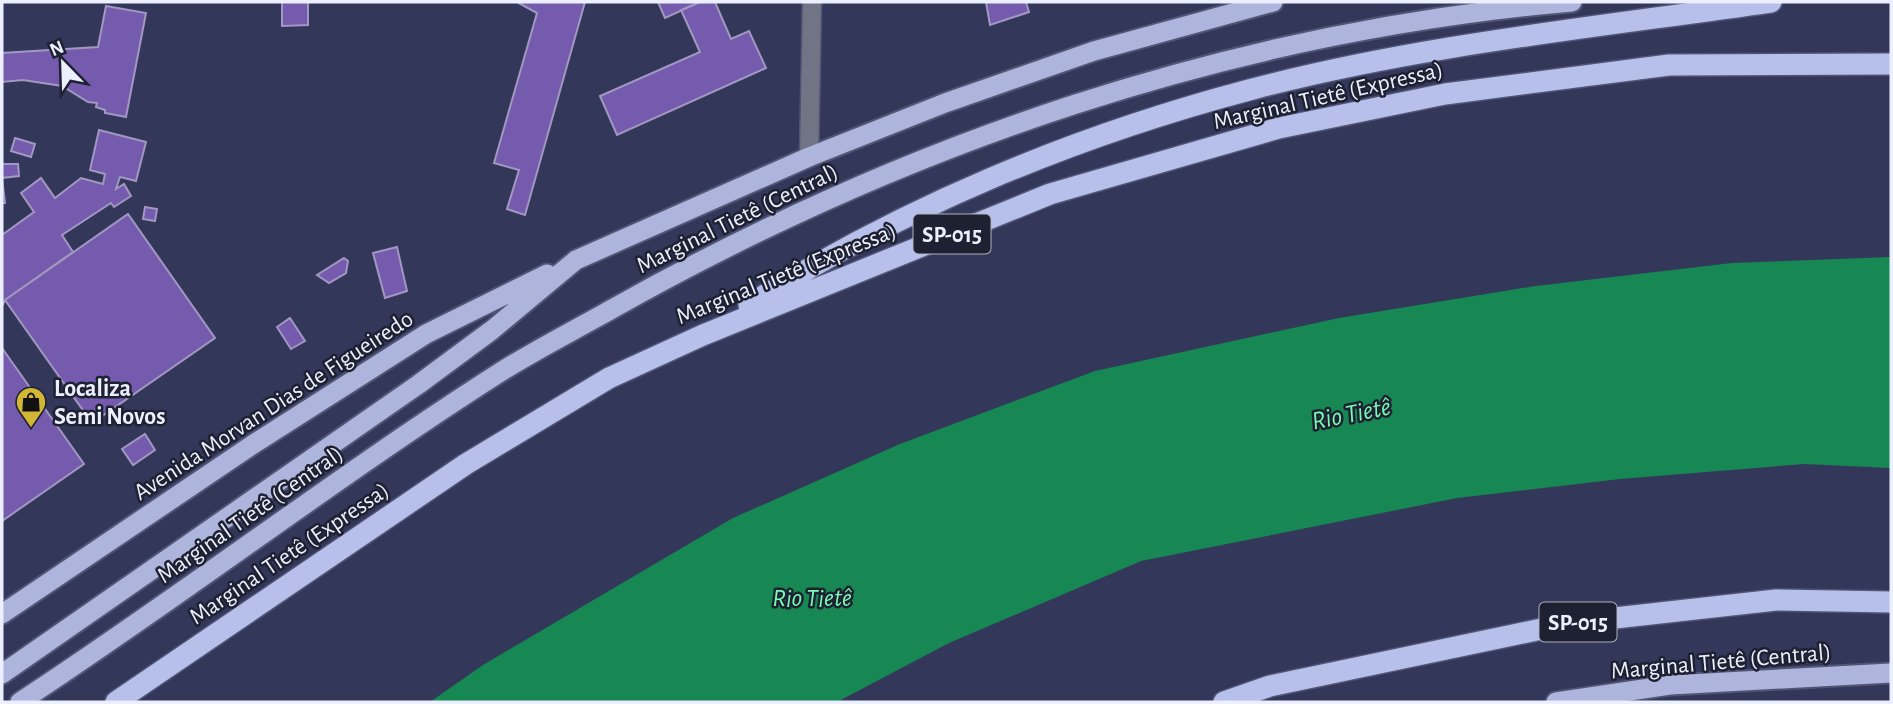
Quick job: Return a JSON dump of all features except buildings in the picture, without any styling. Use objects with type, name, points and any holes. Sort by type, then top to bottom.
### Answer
[{"type":"highway","points":[[2,674],[419,384],[492,330],[576,260],[809,157],[945,103],[1094,51],[1273,2]]},
{"type":"highway","name":"Marginal Tietê (Central)","points":[[20,702],[500,372],[682,269],[836,195],[1029,117],[1225,60],[1347,31],[1506,8],[1572,2]]},
{"type":"highway","points":[[703,335],[806,269],[953,197],[1097,137],[1249,90],[1422,54],[1771,2]]},
{"type":"highway","name":"Marginal Tietê (Expressa)","points":[[116,702],[466,464],[609,379],[703,335],[1050,194],[1279,128],[1444,94],[1669,65],[1891,64]]},
{"type":"highway","name":"Avenida Morvan Dias de Figueiredo","points":[[4,612],[253,445],[426,334],[576,260]]},
{"type":"highway","name":"SP-015","points":[[1224,702],[1269,686],[1570,623],[1776,600],[1891,602]]},
{"type":"highway","name":"Marginal Tietê (Central)","points":[[1556,702],[1670,685],[1891,673]]},
{"type":"street","points":[[809,157],[812,2]]},
{"type":"water","name":"Rio Tietê","points":[[1891,257],[1891,468],[1804,464],[1620,479],[1457,498],[1141,561],[949,643],[837,702],[430,702],[483,665],[733,518],[900,444],[1095,371],[1339,318],[1536,286],[1732,263]]},
{"type":"place","name":"Localiza Semi Novos","points":[[31,429]]}]
